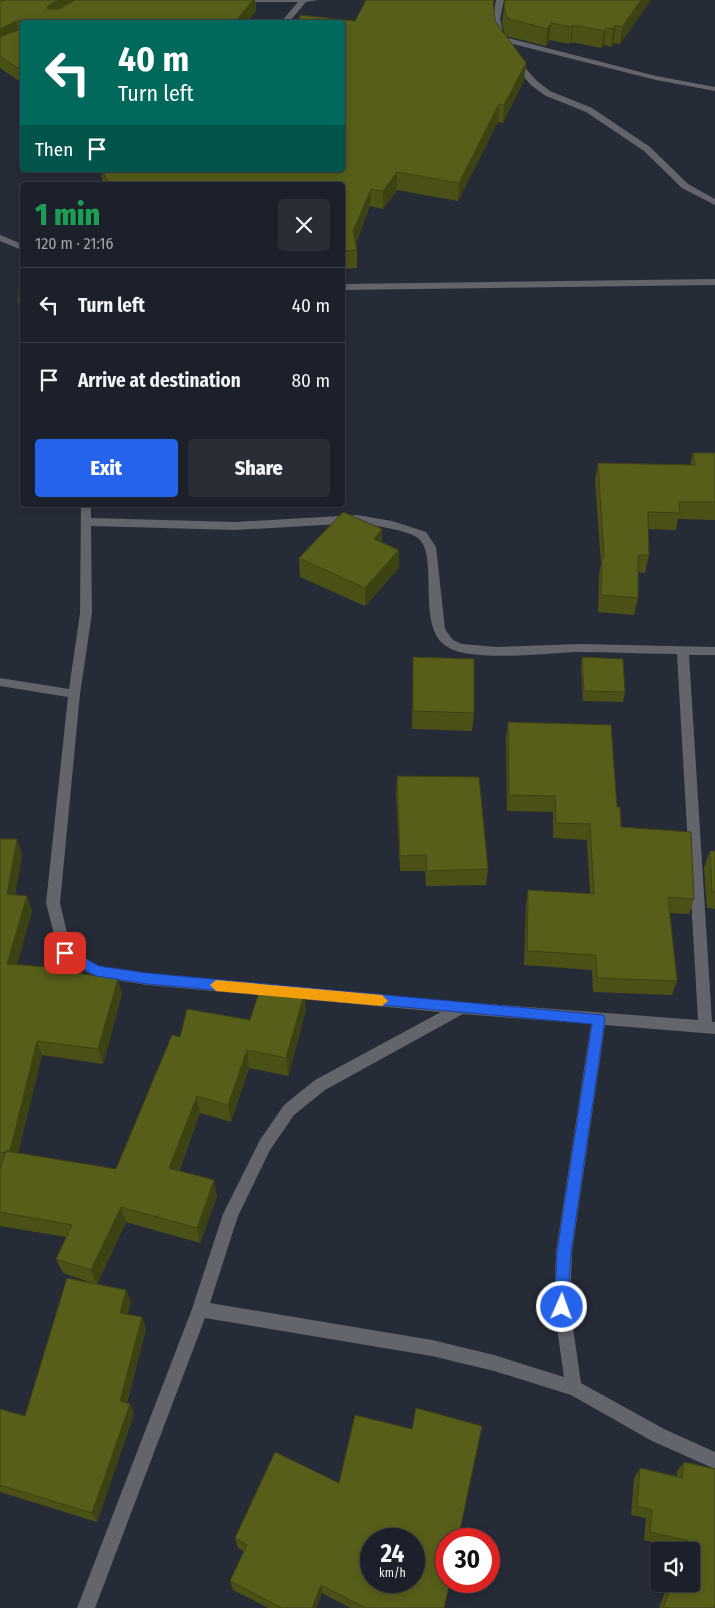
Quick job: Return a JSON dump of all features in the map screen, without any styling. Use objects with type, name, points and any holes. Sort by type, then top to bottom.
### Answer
[{"type":"street","points":[[240,0],[314,0]]},
{"type":"street","points":[[500,0],[497,10],[500,38],[534,83],[548,92],[589,110],[647,149],[685,186],[715,202]]},
{"type":"street","points":[[287,20],[303,1]]},
{"type":"street","points":[[500,38],[656,78],[715,89]]},
{"type":"street","points":[[0,238],[20,246]]},
{"type":"street","points":[[345,287],[715,282]]},
{"type":"street","points":[[86,507],[86,613],[74,694],[53,903],[65,953],[96,971],[147,979],[462,1008],[710,1028],[683,652]]},
{"type":"street","points":[[87,522],[235,526],[357,519],[392,525],[422,535],[431,546],[435,605],[440,630],[449,643],[460,648],[497,652],[580,648],[683,652],[715,651]]},
{"type":"street","points":[[0,682],[74,694]]},
{"type":"street","points":[[86,1608],[200,1309],[231,1214],[265,1145],[289,1110],[320,1085],[462,1008]]},
{"type":"street","points":[[574,1388],[562,1307],[564,1252],[599,1019]]},
{"type":"street","points":[[200,1309],[432,1348],[494,1363],[574,1388],[658,1435],[715,1461]]},
{"type":"building","points":[[5,0],[58,0],[48,6],[47,9],[59,9],[75,0],[253,0],[237,20],[20,20],[0,29],[0,2]]},
{"type":"building","points":[[366,0],[493,0],[495,21],[526,63],[504,105],[499,104],[459,183],[397,172],[383,191],[371,189],[353,231],[357,250],[345,251],[345,182],[108,182],[103,172],[345,172],[345,20],[297,20],[301,15],[355,21]]},
{"type":"building","points":[[505,0],[641,0],[622,27],[616,25],[613,29],[606,28],[604,31],[551,23],[547,29],[507,18],[504,6]]},
{"type":"building","points":[[20,29],[20,70],[0,56],[0,37]]},
{"type":"building","points":[[20,282],[20,302],[18,302]]},
{"type":"building","points":[[693,453],[715,453],[715,502],[679,502],[680,513],[648,512],[649,555],[638,555],[638,598],[601,595],[602,557],[604,557],[598,463],[695,465]]},
{"type":"building","points":[[343,512],[382,529],[374,539],[399,550],[365,588],[299,558]]},
{"type":"building","points":[[413,657],[474,659],[474,713],[413,711]]},
{"type":"building","points":[[582,657],[623,659],[625,692],[584,691]]},
{"type":"building","points":[[508,722],[611,725],[617,807],[620,807],[621,827],[691,832],[694,899],[668,897],[677,981],[597,978],[596,955],[527,951],[528,890],[594,894],[590,824],[556,823],[555,796],[509,795]]},
{"type":"building","points":[[397,776],[479,777],[488,869],[427,871],[426,855],[400,856]]},
{"type":"building","points":[[0,839],[17,839],[7,894],[27,896],[7,964],[70,969],[69,972],[118,979],[98,1049],[37,1041],[10,1151],[5,1153],[0,1152]]},
{"type":"building","points":[[710,851],[715,851],[715,892],[712,892]]},
{"type":"building","points":[[262,983],[305,992],[286,1058],[247,1050],[228,1105],[197,1096],[169,1168],[214,1180],[197,1228],[121,1207],[91,1270],[56,1259],[72,1225],[0,1212],[0,1169],[6,1151],[116,1169],[172,1035],[180,1037],[187,1009],[250,1020]]},
{"type":"building","points":[[67,1278],[126,1290],[120,1313],[142,1317],[120,1401],[130,1404],[92,1513],[0,1485],[0,1409],[25,1416]]},
{"type":"building","points":[[416,1408],[482,1426],[460,1528],[435,1528],[435,1593],[447,1593],[444,1608],[366,1608],[321,1585],[312,1608],[282,1608],[230,1581],[247,1545],[235,1538],[275,1452],[339,1483],[355,1415],[412,1429]]},
{"type":"building","points":[[684,1462],[715,1469],[714,1608],[663,1608],[669,1592],[700,1592],[700,1542],[689,1542],[650,1532],[652,1510],[637,1506],[640,1468],[682,1478]]},
{"type":"slow traffic","points":[[216,985],[382,1001]]},
{"type":"route","points":[[65,953],[96,971],[147,979],[599,1019],[564,1252],[562,1307]]}]
